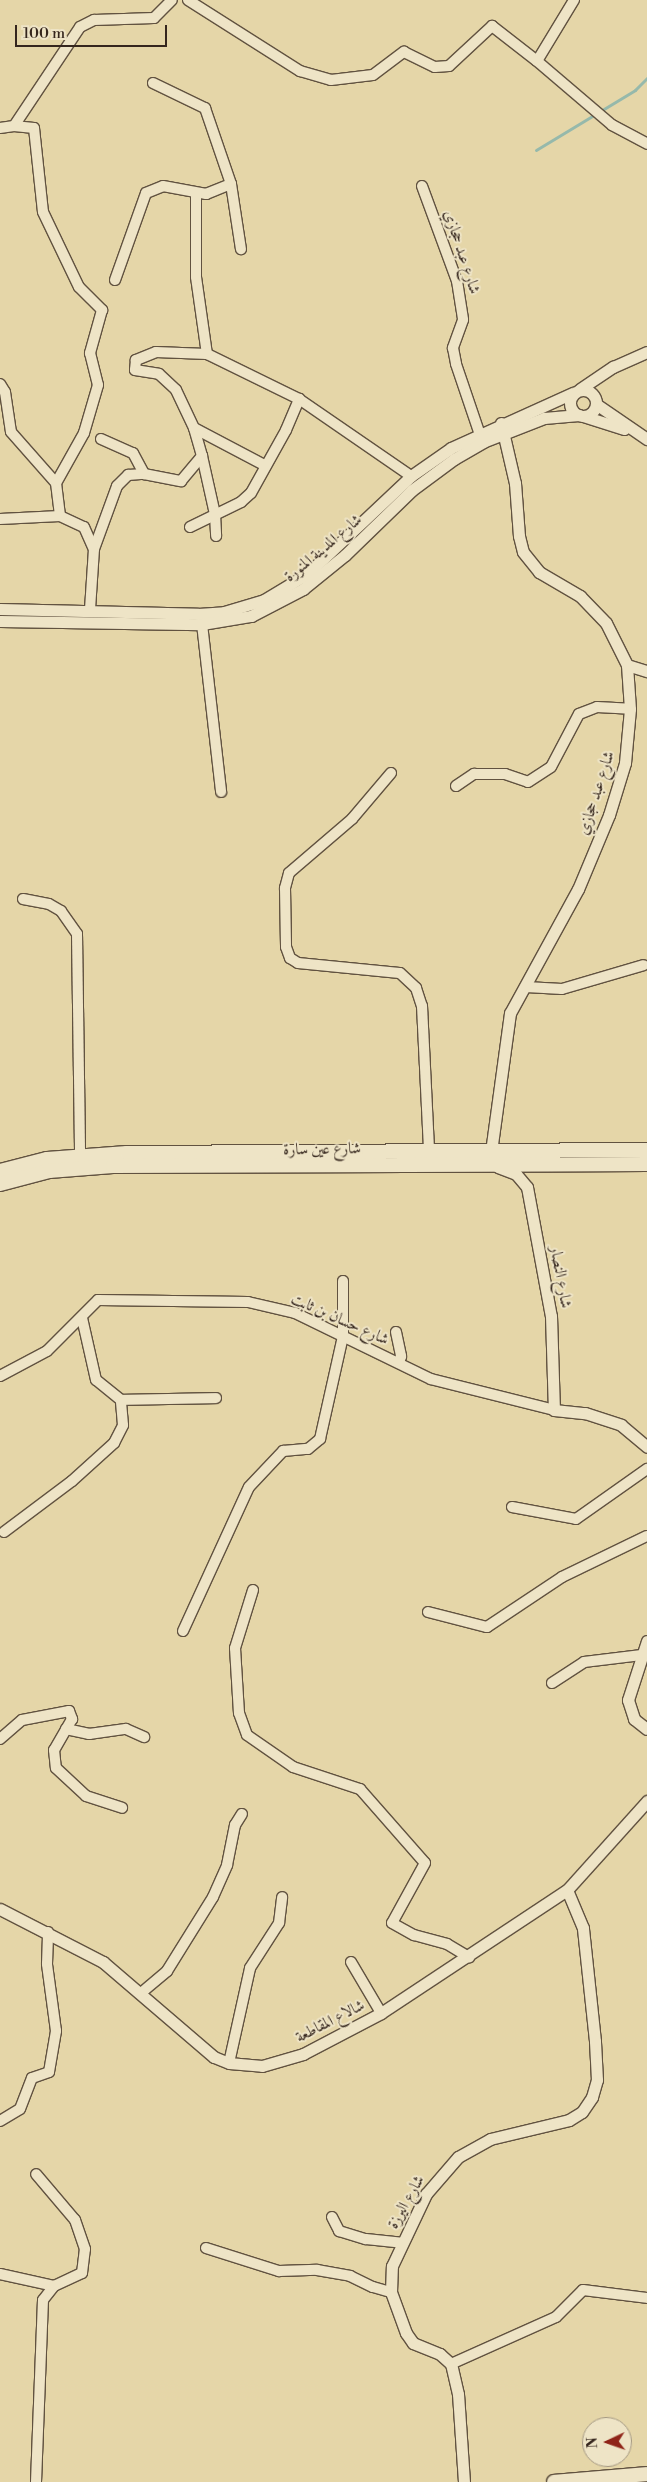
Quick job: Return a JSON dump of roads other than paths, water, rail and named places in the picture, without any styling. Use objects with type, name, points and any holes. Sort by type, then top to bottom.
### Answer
[{"type":"main road","name":"شارع عين سارة","points":[[0,1171],[80,1155],[429,1149],[647,1150]]},
{"type":"main road","name":"شارع عين سارة","points":[[0,1184],[49,1171],[113,1166],[498,1167],[647,1164]]},
{"type":"main road","points":[[554,2482],[647,2474]]},
{"type":"street","points":[[14,126],[80,27],[94,20],[154,18],[172,0]]},
{"type":"street","points":[[188,0],[300,71],[331,80],[373,75],[404,52],[435,67],[449,66],[492,26],[537,61],[612,125],[647,144]]},
{"type":"street","points":[[537,61],[574,0]]},
{"type":"street","points":[[153,83],[205,108],[231,184],[241,249]]},
{"type":"street","points":[[0,128],[14,126],[34,128],[42,212],[79,287],[102,310],[90,353],[98,385],[84,432],[56,483]]},
{"type":"street","points":[[115,280],[146,192],[163,186],[196,195],[206,194],[231,184]]},
{"type":"street","name":"شارع عبد حجازي","points":[[422,186],[457,281],[463,320],[453,348],[480,438]]},
{"type":"street","points":[[196,195],[196,277],[207,354]]},
{"type":"street","points":[[216,536],[215,514],[202,456],[194,428],[176,390],[158,374],[135,370],[136,360],[156,352],[207,354],[298,398],[411,476]]},
{"type":"street","name":"شارع المدينة المنورة","points":[[0,609],[198,614],[224,612],[264,600],[307,574],[411,476],[451,448],[502,428],[577,391],[613,367],[647,352]]},
{"type":"street","points":[[581,416],[592,413],[596,400],[613,367]]},
{"type":"street","points":[[0,384],[5,392],[11,432],[56,483],[60,516]]},
{"type":"street","points":[[635,433],[596,400],[589,390],[577,391],[570,406],[581,416],[635,433],[647,439]]},
{"type":"street","points":[[190,527],[246,498],[286,430],[298,398]]},
{"type":"street","name":"شارع المدينة المنورة","points":[[502,428],[544,418],[581,416]]},
{"type":"street","points":[[194,428],[266,466]]},
{"type":"street","name":"شارع عبد حجازي","points":[[490,1150],[510,1013],[526,987],[578,889],[609,815],[625,763],[630,709],[627,665],[612,633],[598,613],[580,596],[539,572],[523,552],[515,483],[502,428]]},
{"type":"street","name":"شارع المدينة المنورة","points":[[0,621],[202,624],[251,616],[303,589],[345,554],[412,490],[480,438]]},
{"type":"street","points":[[101,439],[133,453],[144,474]]},
{"type":"street","points":[[90,610],[94,549],[116,486],[128,476],[144,474],[181,481],[202,456]]},
{"type":"street","points":[[0,519],[60,516],[84,527],[94,549]]},
{"type":"street","points":[[202,624],[221,792]]},
{"type":"street","points":[[627,665],[647,671]]},
{"type":"street","points":[[456,786],[474,774],[505,774],[528,782],[551,767],[579,714],[597,707],[630,709]]},
{"type":"street","points":[[391,773],[352,819],[289,873],[286,885],[286,947],[288,956],[298,963],[400,973],[416,988],[422,1006],[429,1149]]},
{"type":"street","points":[[23,899],[49,904],[62,911],[77,934],[80,1155]]},
{"type":"street","points":[[526,987],[562,989],[644,964]]},
{"type":"street","points":[[490,1150],[498,1167]]},
{"type":"street","name":"شارع النصار","points":[[498,1167],[516,1174],[527,1186],[552,1324],[554,1410]]},
{"type":"street","points":[[183,1631],[249,1487],[283,1451],[308,1449],[320,1439],[343,1336],[343,1281]]},
{"type":"street","name":"شارع حسان بن ثابت","points":[[0,1376],[46,1351],[82,1318],[98,1300],[248,1302],[295,1313],[432,1379],[554,1410],[585,1413],[621,1425],[647,1447]]},
{"type":"street","points":[[82,1318],[96,1380],[121,1400],[216,1398]]},
{"type":"street","points":[[396,1332],[402,1356],[399,1364]]},
{"type":"street","points":[[4,1532],[72,1481],[114,1443],[123,1425],[121,1400]]},
{"type":"street","points":[[512,1507],[576,1519],[647,1469]]},
{"type":"street","points":[[428,1612],[486,1628],[562,1578],[647,1536]]},
{"type":"street","points":[[253,1590],[236,1648],[239,1713],[247,1735],[293,1767],[360,1789],[425,1863],[392,1923],[414,1935],[447,1944],[468,1957]]},
{"type":"street","points":[[647,1641],[628,1700],[634,1719],[647,1730]]},
{"type":"street","points":[[552,1684],[584,1662],[642,1655]]},
{"type":"street","points":[[0,1739],[22,1720],[65,1710],[72,1716],[54,1750],[54,1762],[59,1773],[86,1796],[122,1808]]},
{"type":"street","points":[[66,1729],[88,1734],[126,1729],[144,1737]]},
{"type":"street","name":"شالاع المقاطعة","points":[[0,1909],[48,1932],[103,1962],[141,1993],[200,2047],[228,2063],[262,2066],[304,2054],[381,2013],[568,1890],[647,1801]]},
{"type":"street","points":[[141,1993],[167,1971],[213,1897],[227,1865],[235,1825],[242,1814]]},
{"type":"street","name":"شارع اليرزة","points":[[451,2364],[440,2354],[413,2343],[392,2292],[392,2266],[432,2184],[458,2157],[490,2139],[569,2120],[582,2112],[592,2097],[597,2080],[583,1928],[568,1890]]},
{"type":"street","points":[[228,2063],[250,1968],[279,1923],[282,1897]]},
{"type":"street","points":[[0,2121],[20,2109],[32,2078],[49,2072],[56,2031],[48,1964],[48,1932]]},
{"type":"street","points":[[351,1962],[381,2013]]},
{"type":"street","points":[[36,2174],[76,2220],[85,2249],[82,2273],[54,2286],[43,2300],[36,2482]]},
{"type":"street","points":[[332,2217],[339,2230],[366,2239],[402,2243]]},
{"type":"street","points":[[206,2248],[279,2271],[317,2270],[350,2276],[373,2287],[392,2292]]},
{"type":"street","points":[[0,2274],[54,2286]]},
{"type":"street","points":[[464,2482],[458,2394],[451,2364],[556,2317],[584,2290],[647,2298]]},
{"type":"waterway","points":[[536,150],[635,90],[647,78]]}]
